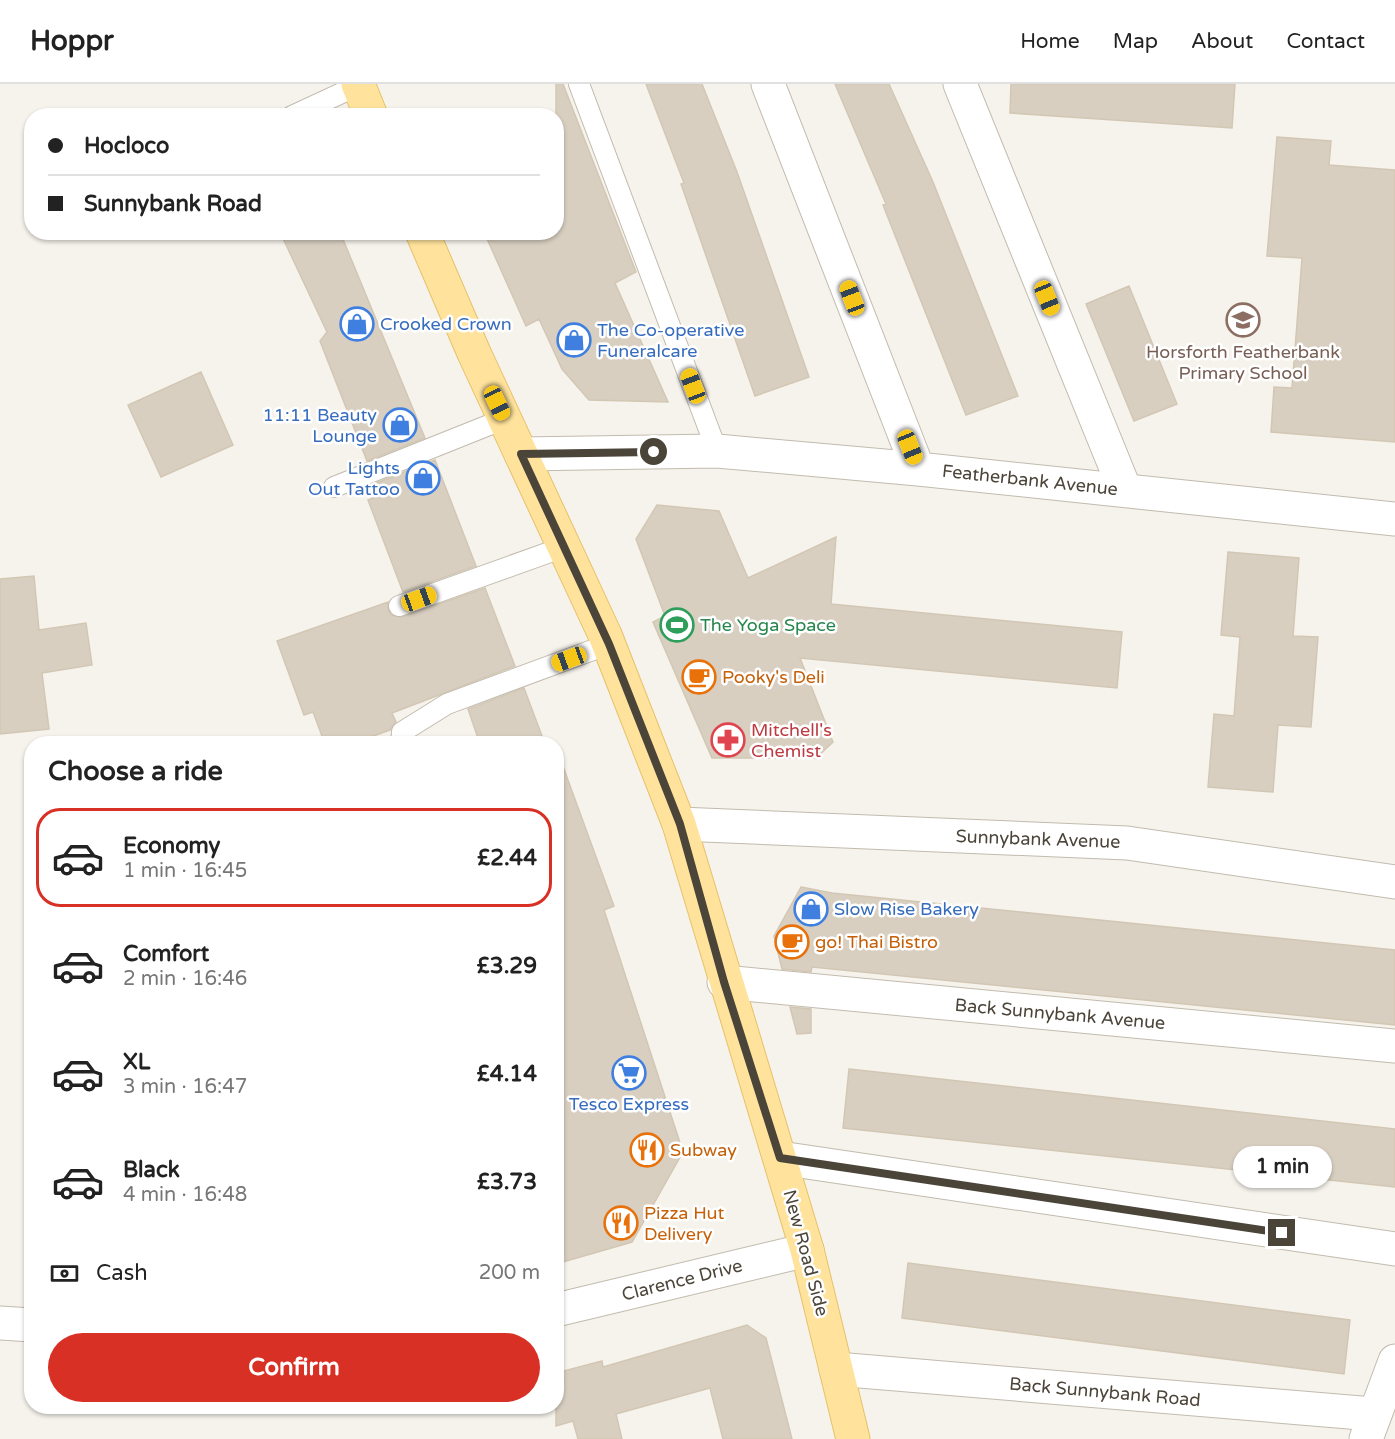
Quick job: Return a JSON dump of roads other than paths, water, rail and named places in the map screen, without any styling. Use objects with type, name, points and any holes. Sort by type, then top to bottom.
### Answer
[{"type":"main road","points":[[358,85],[368,108]]},
{"type":"main road","name":"New Road Side","points":[[426,240],[504,419],[609,644],[680,824],[724,982],[807,1250],[853,1439]]},
{"type":"street","points":[[768,84],[918,469]]},
{"type":"street","points":[[960,84],[1125,490]]},
{"type":"street","name":"Featherbank Avenue","points":[[521,454],[717,451],[918,469],[1395,519]]},
{"type":"street","name":"Sunnybank Avenue","points":[[680,824],[1127,843],[1395,882]]},
{"type":"street","name":"Back Sunnybank Avenue","points":[[724,982],[1395,1046]]},
{"type":"street","points":[[780,1158],[1395,1249]]},
{"type":"street","name":"Clarence Drive","points":[[564,1308],[807,1250]]},
{"type":"street","points":[[0,1323],[24,1324]]},
{"type":"street","points":[[1370,1427],[1395,1361]]},
{"type":"street","name":"Back Sunnybank Road","points":[[836,1369],[1370,1427]]},
{"type":"lane","points":[[579,84],[717,451]]},
{"type":"lane","points":[[309,108],[358,85]]},
{"type":"lane","points":[[334,487],[504,419]]},
{"type":"lane","points":[[399,606],[564,547]]},
{"type":"lane","points":[[402,736],[402,732],[447,704],[609,644]]},
{"type":"place","name":"Horsforth Featherbank Primary School","points":[[1243,320]]},
{"type":"place","name":"Crooked Crown","points":[[357,324]]},
{"type":"place","name":"The Co-operative Funeralcare","points":[[574,340]]},
{"type":"place","name":"11:11 Beauty Lounge","points":[[400,425]]},
{"type":"place","name":"Lights Out Tattoo","points":[[423,478]]},
{"type":"place","name":"The Yoga Space","points":[[677,625]]},
{"type":"place","name":"Pooky's Deli","points":[[699,677]]},
{"type":"place","name":"Mitchell's Chemist","points":[[728,740]]},
{"type":"place","name":"Slow Rise Bakery","points":[[811,909]]},
{"type":"place","name":"go! Thai Bistro","points":[[792,942]]},
{"type":"place","name":"Tesco Express","points":[[629,1073]]},
{"type":"place","name":"Subway","points":[[647,1150]]},
{"type":"place","name":"Pizza Hut Delivery","points":[[621,1223]]}]
